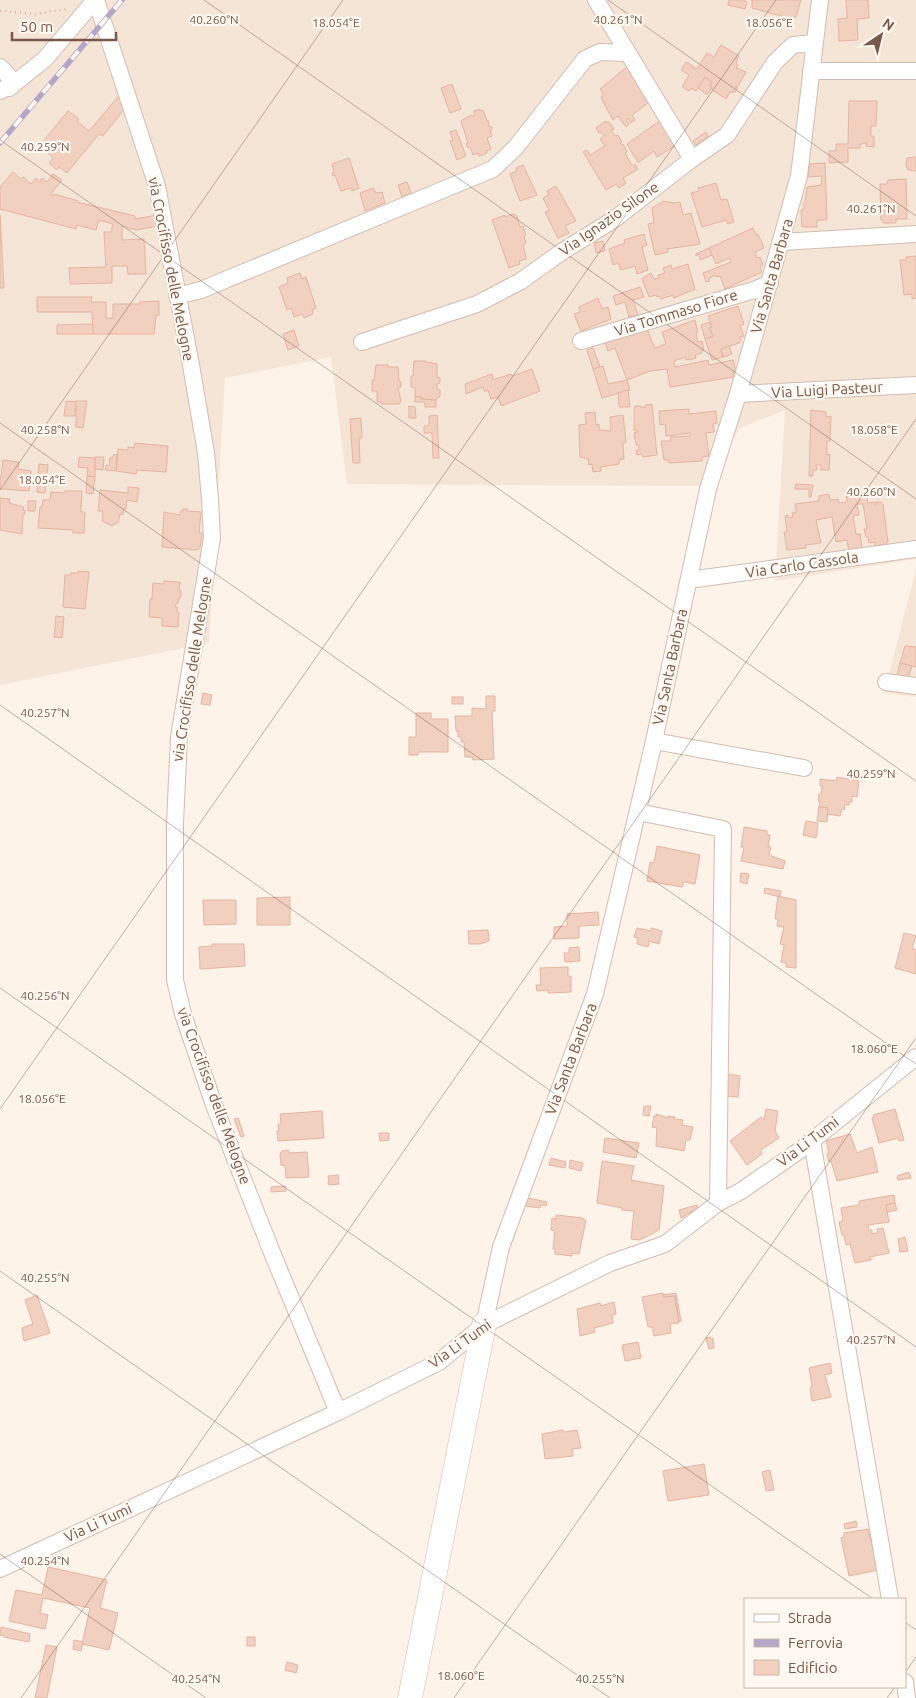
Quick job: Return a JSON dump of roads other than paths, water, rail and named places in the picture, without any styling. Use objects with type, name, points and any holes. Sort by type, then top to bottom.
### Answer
[{"type":"street","points":[[0,96],[45,59],[96,0]]},
{"type":"street","name":"via Crocifisso delle Melogne","points":[[96,0],[157,186],[206,453],[212,538],[179,737],[175,823],[175,980],[183,1014],[214,1105],[338,1412]]},
{"type":"street","points":[[596,0],[692,159]]},
{"type":"street","name":"Via Santa Barbara","points":[[484,1326],[501,1247],[595,994],[654,741],[708,489],[738,394],[799,176],[820,0]]},
{"type":"street","name":"Via Ignazio Silone","points":[[362,342],[477,304],[521,281],[560,253],[616,218],[692,159],[727,135],[775,62],[793,45],[814,43]]},
{"type":"street","points":[[177,296],[201,290],[493,169],[516,147],[585,59],[600,52],[628,53]]},
{"type":"street","points":[[0,67],[15,82]]},
{"type":"street","points":[[811,71],[916,71]]},
{"type":"street","points":[[0,90],[15,82]]},
{"type":"street","points":[[782,242],[916,234]]},
{"type":"street","name":"Via Tommaso Fiore","points":[[581,341],[754,290],[770,283]]},
{"type":"street","name":"Via Luigi Pasteur","points":[[738,394],[916,385]]},
{"type":"street","name":"Via Carlo Cassola","points":[[689,580],[916,550]]},
{"type":"street","points":[[886,682],[916,686]]},
{"type":"street","points":[[654,741],[804,768]]},
{"type":"street","points":[[638,812],[723,829],[718,1203]]},
{"type":"street","name":"Via Li Tumi","points":[[0,1569],[338,1412],[439,1362],[484,1326],[610,1263],[665,1244],[718,1203],[741,1191],[812,1141],[916,1057]]},
{"type":"street","points":[[812,1141],[890,1598]]},
{"type":"street","points":[[410,1698],[484,1326]]},
{"type":"railway","points":[[0,143],[122,0]]}]
